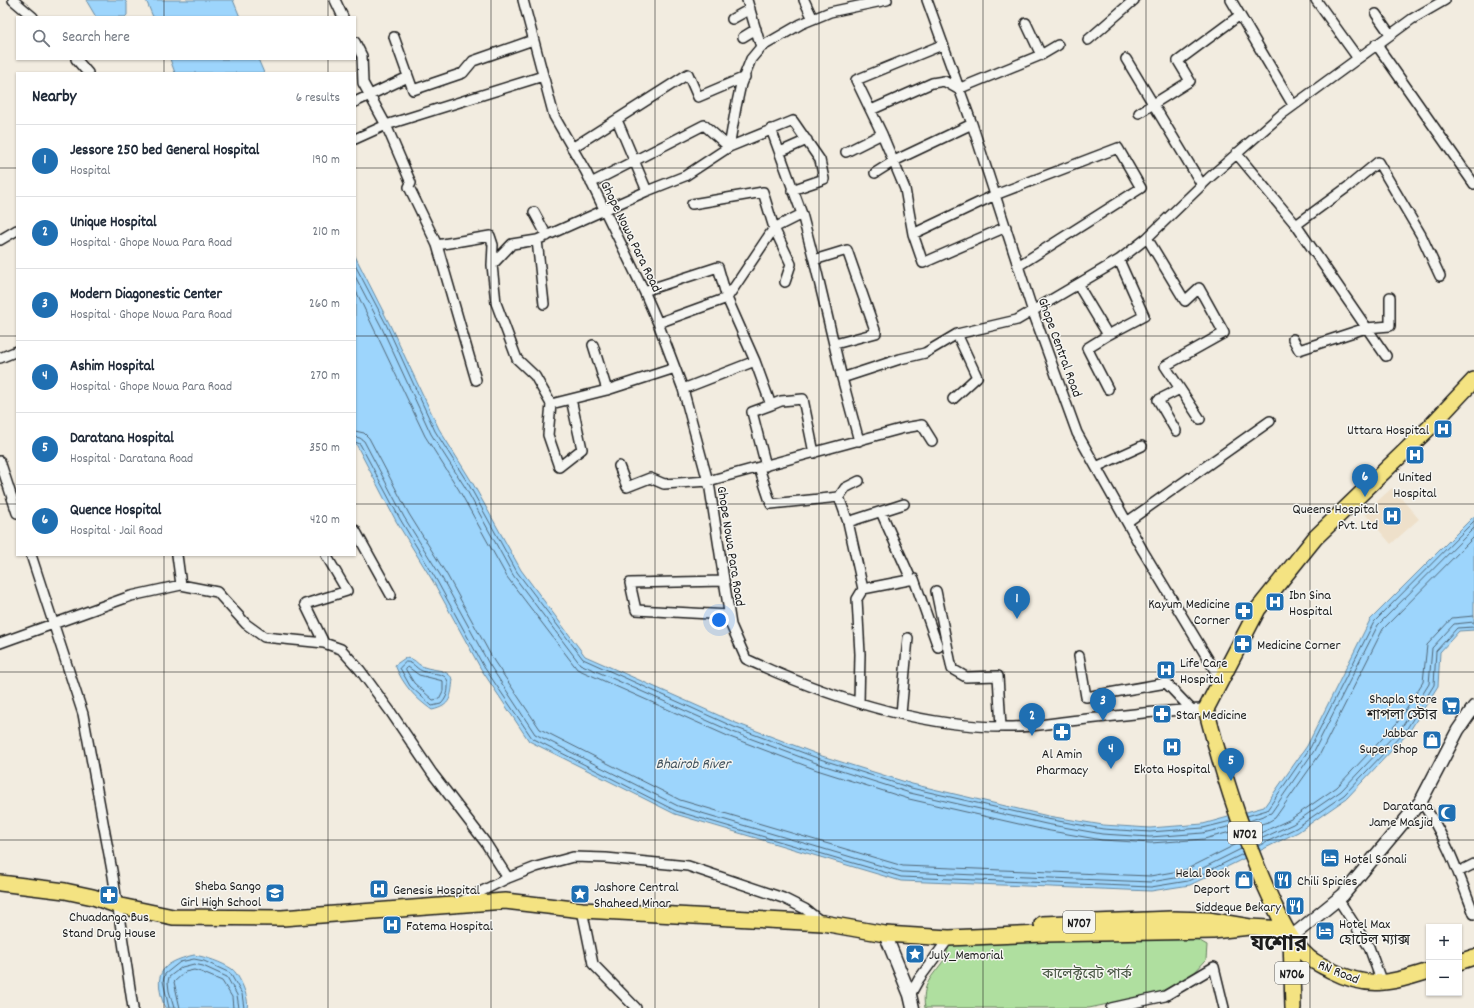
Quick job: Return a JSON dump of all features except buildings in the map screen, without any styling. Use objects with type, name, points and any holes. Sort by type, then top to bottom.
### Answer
[{"type":"highway","points":[[1198,709],[1220,679],[1258,609],[1315,538],[1429,428],[1474,380]]},
{"type":"highway","name":"N702","points":[[1198,709],[1222,769],[1258,869],[1288,933]]},
{"type":"highway","name":"N707","points":[[0,883],[65,891],[93,897],[116,905],[173,917],[282,918],[506,901],[582,910],[823,922],[885,934],[949,938],[1043,934],[1213,931],[1250,927]]},
{"type":"highway","name":"N707","points":[[907,935],[996,925],[1172,919],[1208,920],[1288,933]]},
{"type":"highway","name":"RN Road","points":[[1288,933],[1307,957],[1335,972],[1359,981],[1382,983],[1395,982],[1426,972]]},
{"type":"highway","name":"N706","points":[[1288,933],[1293,1008]]},
{"type":"highway","points":[[1462,961],[1474,957]]},
{"type":"street","points":[[13,0],[32,16]]},
{"type":"street","points":[[335,0],[343,16]]},
{"type":"street","name":"Ghope Nowa Para Road","points":[[523,0],[554,116],[591,183],[644,291],[683,389],[708,481],[730,625],[746,659],[826,693],[901,714],[949,723],[1013,728],[1131,713],[1198,709]]},
{"type":"street","points":[[804,0],[813,19]]},
{"type":"street","points":[[730,147],[736,107],[745,77],[752,59],[761,47],[813,19],[830,12],[887,0]]},
{"type":"street","name":"Ghope Central Road","points":[[927,0],[942,45],[972,124],[1033,312],[1077,433],[1127,522],[1220,679]]},
{"type":"street","points":[[1088,40],[1134,0]]},
{"type":"street","points":[[1231,0],[1293,105]]},
{"type":"street","points":[[1316,0],[1357,57]]},
{"type":"street","points":[[842,378],[900,359],[925,353],[957,334],[1017,320],[1033,312],[1119,260],[1147,238],[1236,153],[1293,105],[1390,34],[1445,0]]},
{"type":"street","points":[[732,19],[748,4],[761,47]]},
{"type":"street","points":[[1376,14],[1390,34]]},
{"type":"street","points":[[1139,113],[1190,81],[1178,61],[1240,15]]},
{"type":"street","points":[[1026,23],[1040,55]]},
{"type":"street","points":[[743,37],[756,29]]},
{"type":"street","points":[[394,37],[413,90],[463,73],[473,61],[533,40]]},
{"type":"street","points":[[356,44],[362,56],[362,84],[386,125],[411,183],[409,187],[437,245],[476,380]]},
{"type":"street","points":[[1376,44],[1474,184]]},
{"type":"street","points":[[942,45],[856,80],[906,189],[913,234],[923,263],[1006,227]]},
{"type":"street","points":[[871,110],[932,83],[944,81],[958,89],[1040,55],[1058,45]]},
{"type":"street","points":[[1126,59],[1202,185]]},
{"type":"street","points":[[77,60],[87,72]]},
{"type":"street","points":[[572,148],[688,74],[698,97],[745,77]]},
{"type":"street","points":[[356,139],[386,125],[543,76]]},
{"type":"street","points":[[356,101],[408,77]]},
{"type":"street","points":[[617,120],[647,190]]},
{"type":"street","points":[[492,265],[512,244],[537,240],[647,190],[685,176],[730,147],[793,121],[820,160],[824,179],[792,190]]},
{"type":"street","points":[[875,173],[894,161],[972,124]]},
{"type":"street","points":[[591,183],[704,125],[730,147]]},
{"type":"street","points":[[772,129],[792,190],[802,214],[859,441]]},
{"type":"street","points":[[846,152],[882,134]]},
{"type":"street","points":[[780,152],[807,140]]},
{"type":"street","points":[[913,234],[995,195],[1118,148],[1141,188],[1018,266]]},
{"type":"street","points":[[1236,153],[1296,226],[1386,356]]},
{"type":"street","points":[[1296,226],[1378,162],[1421,235],[1440,276]]},
{"type":"street","points":[[692,204],[763,192],[774,228],[791,264],[785,282]]},
{"type":"street","points":[[534,212],[547,236]]},
{"type":"street","points":[[658,323],[726,298],[774,228],[802,214]]},
{"type":"street","points":[[0,240],[16,231]]},
{"type":"street","points":[[437,245],[490,236],[493,245],[492,265],[496,303],[517,359],[535,376],[551,404],[548,435],[560,467],[582,449],[571,399]]},
{"type":"street","points":[[1147,238],[1184,301],[1199,288],[1224,333],[1165,366],[1200,419]]},
{"type":"street","points":[[537,240],[544,304]]},
{"type":"street","points":[[814,260],[847,250],[876,333],[834,344]]},
{"type":"street","points":[[1108,389],[1087,348],[1144,316],[1119,260]]},
{"type":"street","points":[[644,291],[718,267],[726,298],[755,361],[771,405]]},
{"type":"street","points":[[1078,285],[1108,336]]},
{"type":"street","points":[[1294,339],[1299,350],[1366,328],[1390,326],[1390,297]]},
{"type":"street","points":[[953,399],[977,377],[957,334]]},
{"type":"street","points":[[593,345],[607,390]]},
{"type":"street","points":[[0,358],[16,350]]},
{"type":"street","points":[[683,389],[755,361]]},
{"type":"street","points":[[551,404],[607,390],[675,368]]},
{"type":"street","points":[[1176,431],[1158,400],[1180,388]]},
{"type":"street","points":[[814,453],[803,399],[781,401],[752,412],[771,504],[839,497]]},
{"type":"street","points":[[1127,522],[1270,421]]},
{"type":"street","points":[[619,466],[628,487],[650,478],[664,484],[708,481],[904,428],[922,425],[932,441]]},
{"type":"street","points":[[1096,467],[1142,446]]},
{"type":"street","points":[[0,462],[16,510]]},
{"type":"street","points":[[839,497],[845,488],[859,481]]},
{"type":"street","points":[[839,497],[848,522],[863,588],[857,599],[860,654],[859,702]]},
{"type":"street","points":[[848,522],[904,504]]},
{"type":"street","points":[[881,512],[911,579],[914,579],[938,647]]},
{"type":"street","points":[[356,532],[391,594]]},
{"type":"street","points":[[31,556],[83,714],[113,876],[116,905],[133,1008]]},
{"type":"street","points":[[178,556],[181,585]]},
{"type":"street","points":[[324,643],[305,604],[347,591],[327,556]]},
{"type":"street","points":[[863,588],[911,579]]},
{"type":"street","points":[[724,581],[630,583],[636,610],[729,615]]},
{"type":"street","points":[[0,643],[131,596],[181,585],[217,592],[246,624],[264,636],[324,643],[341,649],[360,670],[390,711],[432,773],[485,842],[508,878]]},
{"type":"street","points":[[936,591],[952,669],[966,676],[998,676],[1001,727]]},
{"type":"street","points":[[901,714],[908,638]]},
{"type":"street","points":[[1079,656],[1086,697],[1166,683],[1198,709]]},
{"type":"street","points":[[1288,933],[1338,899],[1421,801],[1458,730],[1474,708]]},
{"type":"street","points":[[1421,801],[1438,826],[1452,855],[1474,914]]},
{"type":"street","points":[[454,905],[508,878],[536,867],[573,857],[640,860],[688,866],[783,898],[823,922]]},
{"type":"street","points":[[1458,872],[1474,864]]},
{"type":"street","points":[[1338,899],[1369,946],[1382,983]]},
{"type":"street","points":[[582,910],[593,964],[636,1008]]},
{"type":"street","points":[[885,934],[910,995],[913,1008]]},
{"type":"street","points":[[910,995],[919,979],[949,938]]},
{"type":"street","points":[[1111,1008],[1165,996],[1214,967],[1224,1008]]},
{"type":"shaded area","name":"Queens Hospital Pvt. Ltd","points":[[1392,488],[1419,519],[1391,544],[1364,513]]},
{"type":"green space","name":"কালেক্টরেট পার্ক","points":[[1193,937],[1207,945],[1206,960],[1194,973],[1166,992],[1089,1008],[925,1008],[924,1000],[928,981],[945,958],[952,940]]},
{"type":"water","points":[[86,0],[125,0],[127,4],[126,16],[95,16]]},
{"type":"water","points":[[146,0],[233,0],[240,16],[153,16]]},
{"type":"water","points":[[170,60],[258,60],[264,72],[175,72]]},
{"type":"water","name":"Bhairob River","points":[[356,258],[389,323],[439,429],[472,482],[521,570],[585,656],[736,723],[822,756],[912,784],[1048,816],[1103,825],[1150,828],[1203,824],[1264,807],[1307,746],[1370,620],[1474,516],[1474,630],[1459,631],[1440,652],[1438,686],[1409,732],[1347,798],[1298,832],[1190,885],[1151,891],[901,881],[675,814],[529,741],[481,669],[434,583],[396,521],[356,444]]},
{"type":"water","points":[[405,658],[414,660],[424,667],[443,671],[450,675],[453,679],[450,696],[449,700],[443,706],[432,710],[420,701],[406,685],[395,665]]},
{"type":"water","points":[[194,955],[208,958],[228,966],[235,972],[241,981],[247,999],[247,1008],[165,1008],[161,997],[160,987],[162,972],[173,962]]},
{"type":"place","name":"Uttara Hospital","points":[[1443,429]]},
{"type":"place","name":"United Hospital","points":[[1415,455]]},
{"type":"place","name":"Quence Hospital","points":[[1365,497]]},
{"type":"place","name":"Queens Hospital Pvt. Ltd","points":[[1392,516]]},
{"type":"place","name":"Ibn Sina Hospital","points":[[1275,602]]},
{"type":"place","name":"Kayum Medicine Corner","points":[[1244,611]]},
{"type":"place","name":"Jessore 250 bed General Hospital","points":[[1017,619]]},
{"type":"place","name":"Medicine Corner","points":[[1243,644]]},
{"type":"place","name":"Life Care Hospital","points":[[1166,670]]},
{"type":"place","name":"Shapla Store শাপলা স্টোর","points":[[1451,706]]},
{"type":"place","name":"Star Medicine","points":[[1162,714]]},
{"type":"place","name":"Modern Diagonestic Center","points":[[1103,721]]},
{"type":"place","name":"Al Amin Pharmacy","points":[[1062,732]]},
{"type":"place","name":"Unique Hospital","points":[[1032,736]]},
{"type":"place","name":"Jabbar Super Shop","points":[[1432,740]]},
{"type":"place","name":"Ekota Hospital","points":[[1172,747]]},
{"type":"place","name":"Ashim Hospital","points":[[1111,769]]},
{"type":"place","name":"Daratana Hospital","points":[[1231,781]]},
{"type":"place","name":"Daratana Jame Masjid","points":[[1447,813]]},
{"type":"place","name":"Hotel Sonali","points":[[1330,858]]},
{"type":"place","name":"Helal Book Deport","points":[[1244,880]]},
{"type":"place","name":"Chili Spicies","points":[[1283,880]]},
{"type":"place","name":"Genesis Hospital","points":[[379,889]]},
{"type":"place","name":"Sheba Sango Girl High School","points":[[275,893]]},
{"type":"place","name":"Jashore Central Shaheed Minar","points":[[580,894]]},
{"type":"place","name":"Chuadanga Bus Stand Drug House","points":[[109,895]]},
{"type":"place","name":"Siddeque Bekary","points":[[1295,906]]},
{"type":"place","name":"Fatema Hospital","points":[[392,925]]},
{"type":"place","name":"Hotel Max হোটেল ম্যাক্স","points":[[1325,931]]},
{"type":"place","name":"July_Memorial","points":[[915,954]]},
{"type":"district","name":"যশোর","points":[[1279,942]]}]
